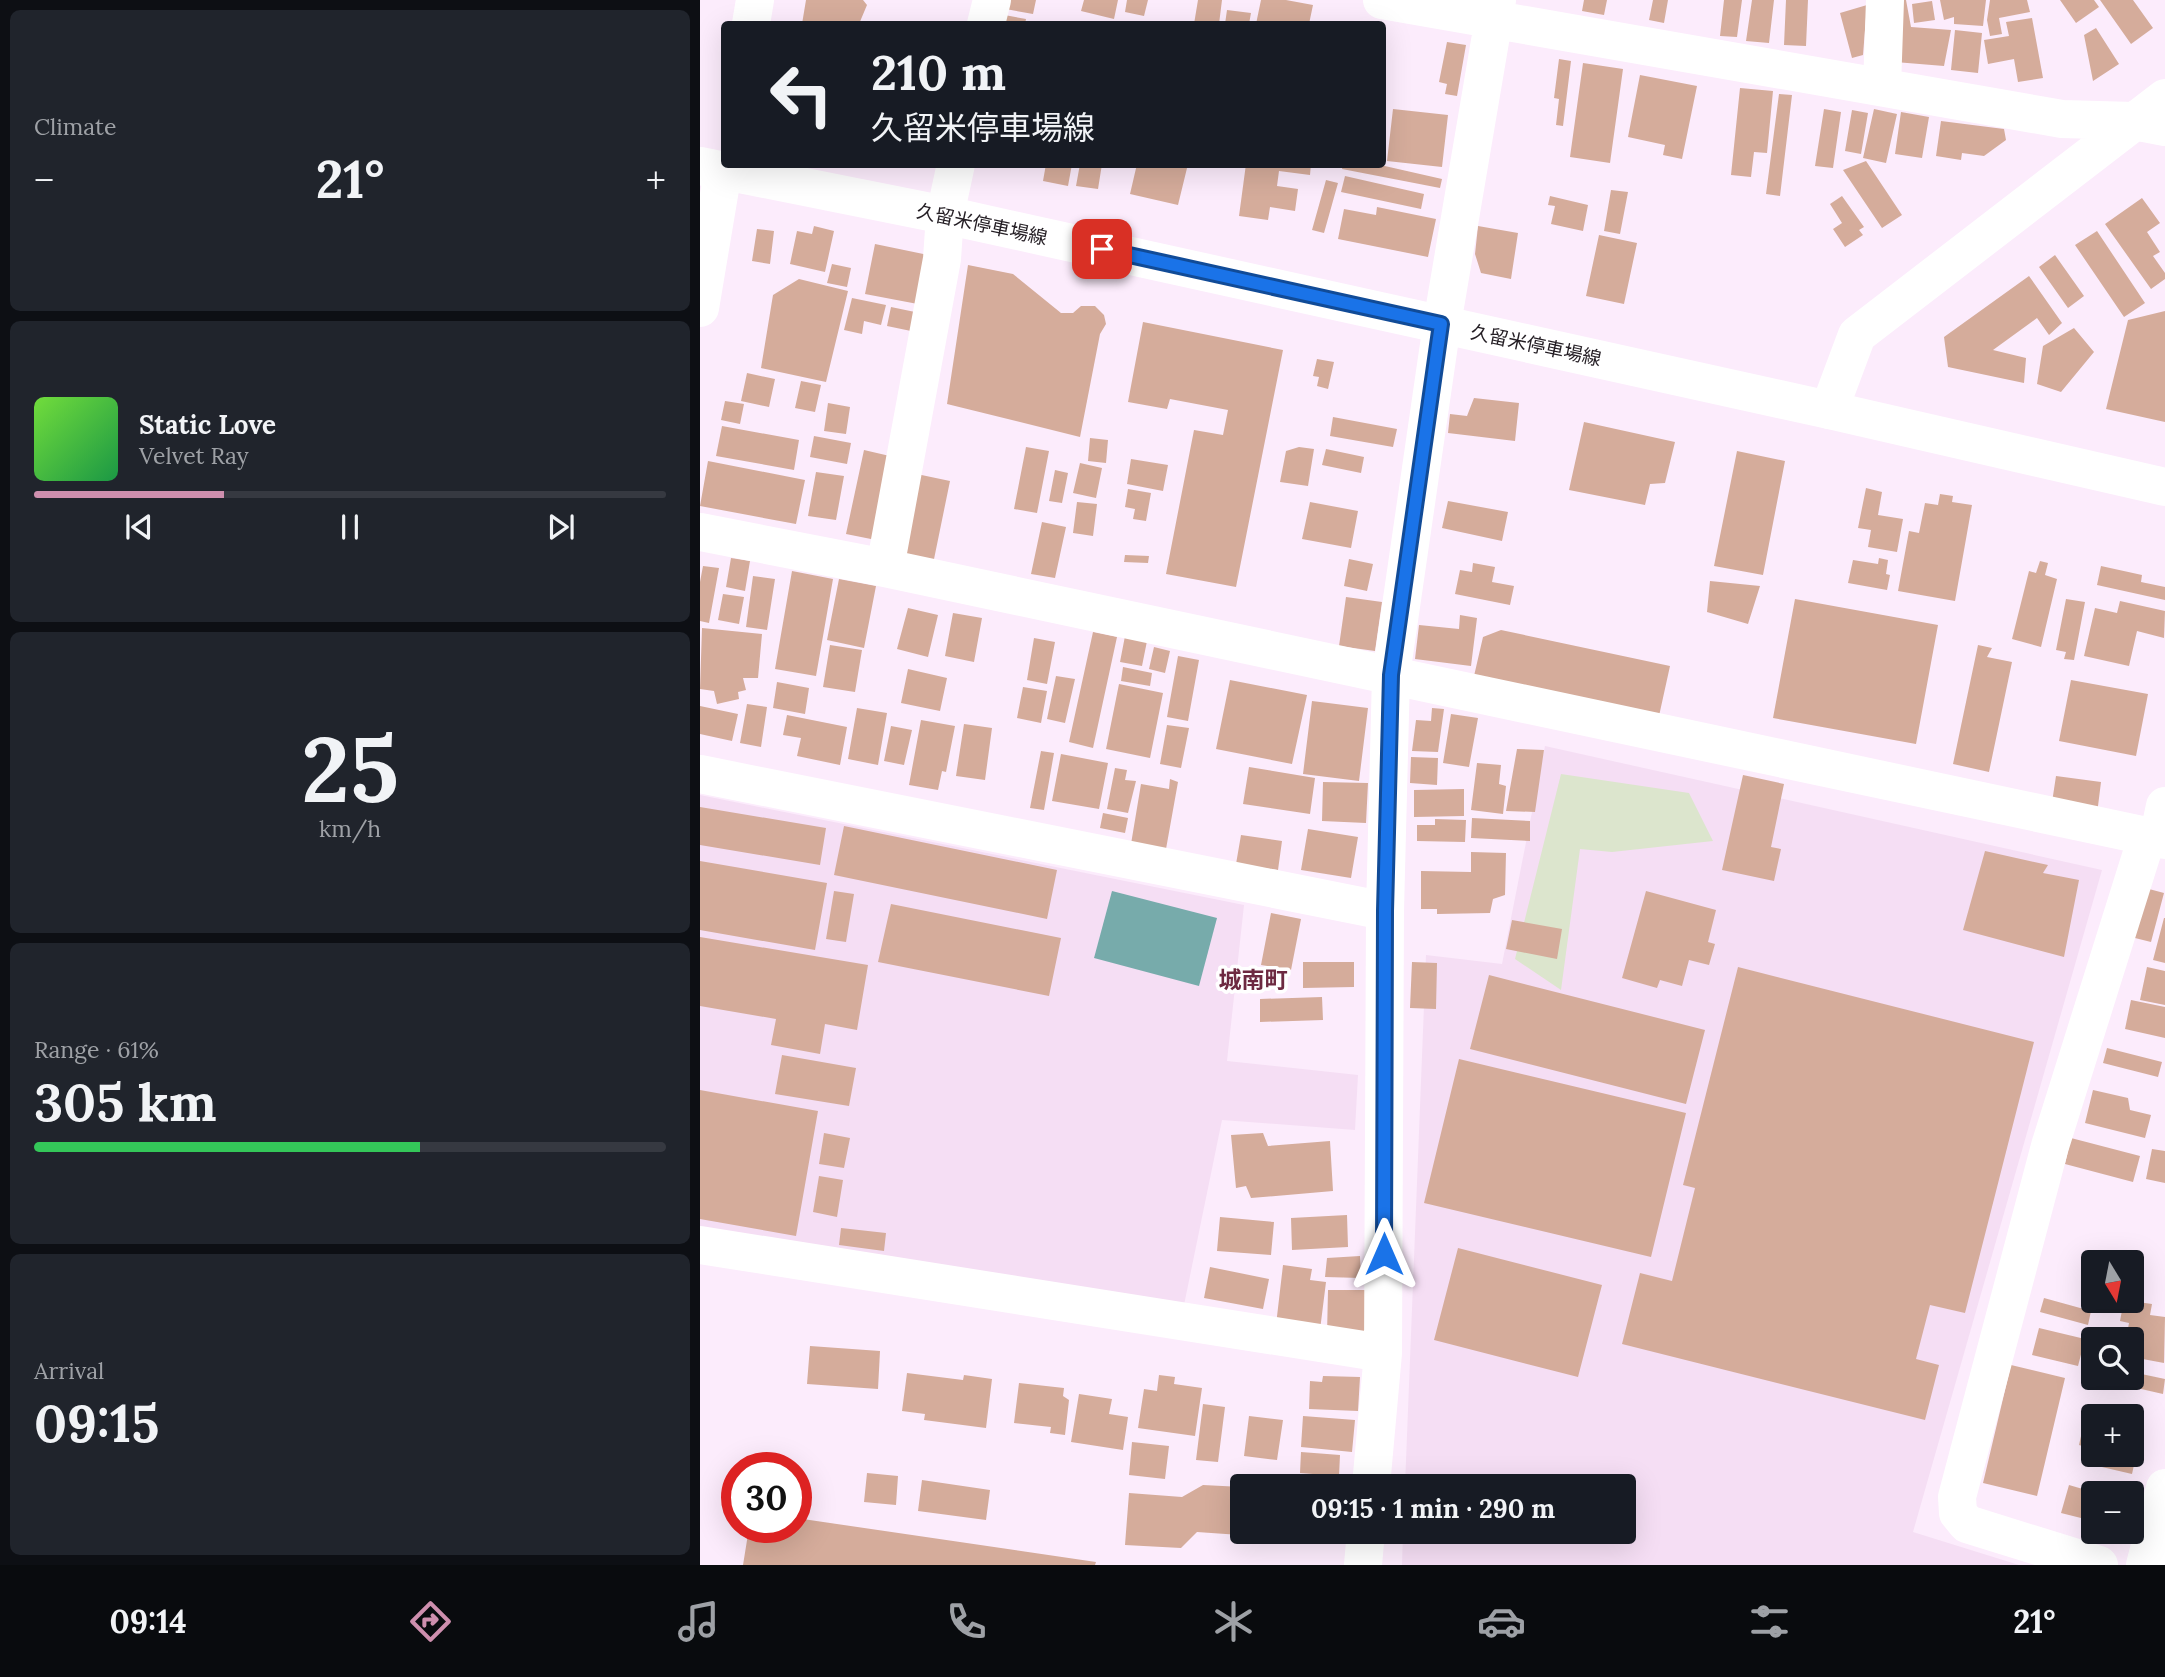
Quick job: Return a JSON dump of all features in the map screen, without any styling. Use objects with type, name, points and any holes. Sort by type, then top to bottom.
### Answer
[{"type":"street","points":[[752,21],[755,0]]},
{"type":"street","points":[[987,21],[992,0]]},
{"type":"street","points":[[1382,0],[1495,9],[1882,87],[2062,119],[2150,124]]},
{"type":"street","points":[[1882,87],[1885,0]]},
{"type":"street","points":[[1372,1474],[1383,1353],[1385,911],[1391,675],[1441,324],[1495,9]]},
{"type":"street","points":[[1829,410],[1857,335],[2150,124],[2165,98]]},
{"type":"street","points":[[700,308],[716,167]]},
{"type":"street","name":"久留米停車場線","points":[[716,167],[1441,324],[2165,487]]},
{"type":"street","points":[[885,568],[942,259],[945,215],[955,168]]},
{"type":"street","points":[[700,532],[2159,830],[2050,1146],[1957,1497],[1958,1513],[1967,1524],[2099,1565]]},
{"type":"street","points":[[700,774],[1385,911]]},
{"type":"street","points":[[700,1245],[1383,1353]]},
{"type":"street","points":[[2145,1565],[2165,1488]]},
{"type":"street","points":[[1363,1565],[1365,1544]]},
{"type":"shaded area","points":[[1545,746],[2102,870],[1913,1532],[2019,1565],[1402,1565],[1403,1544],[1636,1544],[1636,1474],[1405,1474],[1426,955],[1502,964]]},
{"type":"shaded area","points":[[1561,774],[1689,793],[1713,841],[1612,852],[1580,849],[1561,990],[1515,959]]},
{"type":"shaded area","points":[[700,795],[1244,905],[1227,1061],[1358,1075],[1355,1130],[1222,1120],[1184,1305],[700,1229]]},
{"type":"shaded area","points":[[1112,891],[1217,918],[1199,986],[1094,958]]},
{"type":"building","points":[[806,0],[863,0],[867,5],[860,21],[802,21]]},
{"type":"building","points":[[1002,0],[1036,0],[1033,14],[1000,8]]},
{"type":"building","points":[[1084,0],[1118,0],[1114,19],[1081,11]]},
{"type":"building","points":[[1127,0],[1148,0],[1144,16],[1125,12]]},
{"type":"building","points":[[1198,0],[1222,0],[1219,21],[1194,21]]},
{"type":"building","points":[[1261,0],[1286,0],[1313,5],[1310,21],[1257,21]]},
{"type":"building","points":[[1584,0],[1607,0],[1604,15],[1582,11]]},
{"type":"building","points":[[1653,0],[1668,0],[1664,23],[1649,20]]},
{"type":"building","points":[[1724,0],[1742,0],[1737,37],[1720,36]]},
{"type":"building","points":[[1752,0],[1774,0],[1769,43],[1746,41]]},
{"type":"building","points":[[1786,0],[1808,0],[1806,46],[1784,45]]},
{"type":"building","points":[[1899,0],[1906,0],[1911,27],[1951,30],[1944,66],[1895,62]]},
{"type":"building","points":[[1940,0],[1986,0],[1983,26],[1954,24],[1954,17],[1944,20]]},
{"type":"building","points":[[1990,0],[2027,0],[2030,12],[1999,18],[2002,34],[1990,36],[1987,20]]},
{"type":"building","points":[[2060,0],[2094,0],[2099,7],[2076,23]]},
{"type":"building","points":[[2100,0],[2133,0],[2153,28],[2131,44]]},
{"type":"building","points":[[1932,1],[1935,20],[1914,23],[1912,4]]},
{"type":"building","points":[[1867,5],[1863,55],[1852,58],[1840,13]]},
{"type":"building","points":[[1227,10],[1251,13],[1250,21],[1225,21]]},
{"type":"building","points":[[999,14],[1026,19],[1026,21],[998,21]]},
{"type":"building","points":[[2032,18],[2043,78],[2018,82],[2014,59],[1988,64],[1984,40],[2009,36],[2006,22]]},
{"type":"building","points":[[2096,28],[2119,64],[2093,81],[2084,35]]},
{"type":"building","points":[[1955,30],[1982,33],[1978,73],[1951,70]]},
{"type":"building","points":[[1447,42],[1466,45],[1457,96],[1445,94],[1447,84],[1439,82]]},
{"type":"building","points":[[1559,59],[1571,61],[1563,126],[1556,125],[1559,99],[1554,98]]},
{"type":"building","points":[[1583,63],[1623,69],[1610,163],[1570,157]]},
{"type":"building","points":[[1640,75],[1697,86],[1682,159],[1663,155],[1665,145],[1628,137]]},
{"type":"building","points":[[1740,88],[1773,91],[1767,153],[1754,152],[1751,177],[1731,175]]},
{"type":"building","points":[[1779,94],[1792,95],[1780,196],[1766,194]]},
{"type":"building","points":[[1393,109],[1448,115],[1442,167],[1387,161]]},
{"type":"building","points":[[1824,109],[1841,112],[1833,168],[1815,166]]},
{"type":"building","points":[[1874,109],[1897,114],[1886,163],[1863,158]]},
{"type":"building","points":[[1852,110],[1868,113],[1861,154],[1845,151]]},
{"type":"building","points":[[1901,112],[1929,117],[1922,158],[1895,154]]},
{"type":"building","points":[[1941,121],[2004,129],[2006,140],[1984,156],[1962,153],[1961,160],[1936,156]]},
{"type":"building","points":[[1866,161],[1902,215],[1882,228],[1843,170]]},
{"type":"building","points":[[1386,166],[1442,179],[1440,188],[1342,169]]},
{"type":"building","points":[[1045,168],[1071,168],[1068,186],[1043,181]]},
{"type":"building","points":[[1079,168],[1101,168],[1098,189],[1076,186]]},
{"type":"building","points":[[1136,168],[1187,168],[1178,205],[1130,194]]},
{"type":"building","points":[[1245,168],[1311,168],[1310,175],[1279,171],[1277,186],[1298,189],[1295,211],[1270,207],[1268,220],[1239,216]]},
{"type":"building","points":[[1345,176],[1424,194],[1421,209],[1341,192]]},
{"type":"building","points":[[1326,180],[1338,183],[1324,233],[1312,230]]},
{"type":"building","points":[[1611,190],[1628,192],[1620,234],[1604,231]]},
{"type":"building","points":[[1550,196],[1588,205],[1583,231],[1551,224],[1555,206],[1548,205]]},
{"type":"building","points":[[1842,196],[1864,227],[1859,230],[1863,235],[1845,247],[1833,229],[1842,223],[1830,204]]},
{"type":"building","points":[[2142,198],[2160,223],[2147,232],[2160,252],[2153,256],[2165,273],[2165,279],[2151,289],[2105,224]]},
{"type":"building","points":[[1377,207],[1436,219],[1428,257],[1338,239],[1344,209],[1376,215]]},
{"type":"building","points":[[814,226],[834,231],[825,272],[790,264],[797,231],[812,234]]},
{"type":"building","points":[[1478,226],[1518,233],[1511,279],[1481,273],[1475,254]]},
{"type":"building","points":[[757,229],[774,231],[770,264],[752,261]]},
{"type":"building","points":[[2097,231],[2145,303],[2124,317],[2075,245]]},
{"type":"building","points":[[1599,235],[1637,243],[1624,304],[1586,296]]},
{"type":"building","points":[[875,244],[933,256],[923,305],[865,294]]},
{"type":"building","points":[[2055,255],[2084,296],[2068,308],[2039,267]]},
{"type":"building","points":[[832,264],[851,268],[847,287],[827,283]]},
{"type":"building","points":[[968,265],[1013,274],[1061,313],[1073,313],[1081,306],[1095,306],[1104,315],[1106,324],[1100,334],[1080,437],[947,404]]},
{"type":"building","points":[[2029,276],[2062,323],[2049,335],[2037,318],[1993,350],[2026,358],[2024,383],[1948,367],[1944,337]]},
{"type":"building","points":[[799,279],[848,291],[826,382],[761,368],[773,295]]},
{"type":"building","points":[[852,298],[886,305],[881,325],[864,321],[862,334],[844,330]]},
{"type":"building","points":[[891,307],[915,312],[911,331],[887,326]]},
{"type":"building","points":[[2165,311],[2165,422],[2106,409],[2128,320]]},
{"type":"building","points":[[1143,322],[1283,350],[1236,587],[1166,574],[1194,430],[1223,435],[1228,410],[1170,399],[1167,409],[1128,402]]},
{"type":"building","points":[[2074,328],[2094,352],[2061,392],[2037,384],[2043,346]]},
{"type":"building","points":[[1317,359],[1334,362],[1328,389],[1317,386],[1319,377],[1313,376]]},
{"type":"building","points":[[747,373],[775,379],[769,407],[741,401]]},
{"type":"building","points":[[801,381],[821,385],[815,412],[795,408]]},
{"type":"building","points":[[1474,398],[1519,403],[1515,441],[1448,433],[1450,414],[1467,416]]},
{"type":"building","points":[[725,401],[744,404],[740,424],[721,420]]},
{"type":"building","points":[[828,403],[850,407],[846,434],[824,431]]},
{"type":"building","points":[[1333,417],[1397,429],[1393,447],[1330,436]]},
{"type":"building","points":[[1584,422],[1675,442],[1665,483],[1650,484],[1645,505],[1569,490]]},
{"type":"building","points":[[722,426],[799,440],[794,470],[716,456]]},
{"type":"building","points":[[814,436],[851,443],[847,464],[810,457]]},
{"type":"building","points":[[1090,438],[1108,440],[1106,463],[1088,461]]},
{"type":"building","points":[[1026,447],[1049,451],[1037,513],[1014,509]]},
{"type":"building","points":[[1299,447],[1314,449],[1308,486],[1280,482],[1286,451]]},
{"type":"building","points":[[1326,449],[1364,457],[1361,473],[1322,465]]},
{"type":"building","points":[[864,450],[894,457],[876,540],[846,534]]},
{"type":"building","points":[[1737,451],[1785,461],[1763,575],[1714,566]]},
{"type":"building","points":[[1131,459],[1168,465],[1163,491],[1127,484]]},
{"type":"building","points":[[708,461],[805,480],[796,524],[700,506]]},
{"type":"building","points":[[1080,463],[1102,468],[1096,498],[1073,493]]},
{"type":"building","points":[[1055,470],[1068,473],[1062,503],[1049,501]]},
{"type":"building","points":[[816,472],[844,476],[836,520],[808,516]]},
{"type":"building","points":[[912,473],[950,481],[933,564],[895,556]]},
{"type":"building","points":[[1866,488],[1882,492],[1878,515],[1903,519],[1897,552],[1868,547],[1871,530],[1858,528]]},
{"type":"building","points":[[1128,489],[1151,493],[1146,521],[1133,519],[1135,509],[1125,507]]},
{"type":"building","points":[[1940,494],[1953,496],[1952,502],[1972,505],[1955,601],[1898,591],[1909,531],[1919,533],[1925,503],[1938,505]]},
{"type":"building","points":[[1448,501],[1508,512],[1502,541],[1442,528]]},
{"type":"building","points":[[1077,502],[1097,504],[1093,536],[1073,533]]},
{"type":"building","points":[[1310,502],[1358,511],[1351,548],[1302,539]]},
{"type":"building","points":[[1042,522],[1066,527],[1055,578],[1031,574]]},
{"type":"building","points":[[1125,555],[1149,556],[1148,563],[1124,562]]},
{"type":"building","points":[[731,558],[750,561],[745,591],[726,587]]},
{"type":"building","points":[[1879,558],[1888,560],[1886,574],[1890,575],[1887,590],[1848,583],[1853,560],[1878,564]]},
{"type":"building","points":[[1349,559],[1373,564],[1367,591],[1344,586]]},
{"type":"building","points":[[2040,561],[2048,563],[2045,575],[2057,579],[2041,647],[2012,639],[2029,571],[2036,573]]},
{"type":"building","points":[[1473,563],[1495,567],[1492,582],[1514,586],[1510,605],[1455,594],[1460,570],[1472,572]]},
{"type":"building","points":[[703,566],[719,568],[709,623],[700,621],[700,582]]},
{"type":"building","points":[[2101,566],[2142,575],[2141,582],[2165,587],[2165,600],[2097,585]]},
{"type":"building","points":[[792,571],[833,579],[816,676],[775,669]]},
{"type":"building","points":[[753,576],[775,579],[767,630],[746,627]]},
{"type":"building","points":[[839,579],[876,586],[864,648],[827,640]]},
{"type":"building","points":[[1710,581],[1760,586],[1748,624],[1707,612]]},
{"type":"building","points":[[723,594],[744,597],[739,624],[718,620]]},
{"type":"building","points":[[1346,597],[1382,602],[1375,651],[1339,646]]},
{"type":"building","points":[[1795,599],[1938,625],[1916,744],[1773,718]]},
{"type":"building","points":[[2066,599],[2085,602],[2074,660],[2064,659],[2066,652],[2056,650]]},
{"type":"building","points":[[2120,601],[2165,611],[2164,638],[2137,631],[2129,666],[2084,656],[2095,608],[2117,613]]},
{"type":"building","points":[[908,608],[938,615],[928,657],[897,649]]},
{"type":"building","points":[[953,613],[982,618],[974,662],[945,656]]},
{"type":"building","points":[[1460,615],[1477,618],[1471,666],[1415,659],[1419,625],[1459,629]]},
{"type":"building","points":[[702,628],[762,634],[758,678],[743,678],[746,690],[738,692],[739,699],[717,704],[714,691],[700,689]]},
{"type":"building","points":[[1501,630],[1670,666],[1659,716],[1474,676],[1483,637]]},
{"type":"building","points":[[1093,632],[1117,637],[1093,748],[1069,742]]},
{"type":"building","points":[[1125,636],[1147,641],[1142,666],[1120,662]]},
{"type":"building","points":[[1034,638],[1055,642],[1047,684],[1027,680]]},
{"type":"building","points":[[830,645],[862,650],[855,692],[823,687]]},
{"type":"building","points":[[1978,645],[1992,648],[1987,657],[2012,662],[1989,772],[1953,764]]},
{"type":"building","points":[[1154,647],[1170,651],[1165,673],[1149,669]]},
{"type":"building","points":[[1178,656],[1199,660],[1188,721],[1167,717]]},
{"type":"building","points":[[1123,667],[1152,673],[1150,686],[1121,681]]},
{"type":"building","points":[[908,669],[947,678],[940,711],[901,703]]},
{"type":"building","points":[[1056,676],[1075,679],[1065,723],[1047,719]]},
{"type":"building","points":[[1230,680],[1307,695],[1292,764],[1216,749]]},
{"type":"building","points":[[2071,680],[2148,694],[2136,756],[2059,741]]},
{"type":"building","points":[[777,682],[809,688],[805,714],[773,708]]},
{"type":"building","points":[[1119,684],[1163,693],[1150,758],[1106,749]]},
{"type":"building","points":[[1023,687],[1047,691],[1041,723],[1017,718]]},
{"type":"building","points":[[1312,701],[1368,708],[1359,781],[1303,774]]},
{"type":"building","points":[[747,704],[767,707],[761,747],[740,743]]},
{"type":"building","points":[[700,706],[738,714],[732,741],[700,734]]},
{"type":"building","points":[[857,708],[887,713],[878,765],[848,759]]},
{"type":"building","points":[[1432,708],[1444,709],[1438,752],[1412,751],[1416,720],[1431,721]]},
{"type":"building","points":[[1451,714],[1478,718],[1469,767],[1443,763]]},
{"type":"building","points":[[787,715],[847,727],[840,765],[797,756],[801,738],[783,735]]},
{"type":"building","points":[[921,720],[955,726],[946,772],[942,771],[938,790],[909,785]]},
{"type":"building","points":[[964,724],[992,728],[985,780],[956,776]]},
{"type":"building","points":[[1167,725],[1189,728],[1181,768],[1160,764]]},
{"type":"building","points":[[891,726],[912,730],[904,765],[884,761]]},
{"type":"building","points":[[1517,749],[1544,750],[1535,812],[1506,811]]},
{"type":"building","points":[[1041,751],[1054,753],[1044,810],[1030,808]]},
{"type":"building","points":[[1061,754],[1108,763],[1099,809],[1052,801]]},
{"type":"building","points":[[1411,757],[1438,758],[1437,785],[1410,783]]},
{"type":"building","points":[[1477,763],[1501,765],[1499,784],[1506,786],[1503,814],[1471,810]]},
{"type":"building","points":[[1249,767],[1315,778],[1310,814],[1243,804]]},
{"type":"building","points":[[1115,768],[1127,770],[1125,780],[1136,781],[1128,813],[1107,809]]},
{"type":"building","points":[[1743,775],[1784,784],[1771,847],[1781,849],[1774,881],[1722,870]]},
{"type":"building","points":[[2056,776],[2101,782],[2097,814],[2051,809]]},
{"type":"building","points":[[1170,779],[1178,782],[1166,849],[1131,844],[1141,784],[1169,789]]},
{"type":"building","points":[[1323,782],[1368,783],[1366,823],[1322,821]]},
{"type":"building","points":[[1464,789],[1464,816],[1414,817],[1414,790]]},
{"type":"building","points":[[700,807],[826,828],[820,865],[700,845]]},
{"type":"building","points":[[1103,813],[1128,818],[1125,833],[1100,828]]},
{"type":"building","points":[[1472,818],[1530,821],[1530,841],[1471,838]]},
{"type":"building","points":[[1435,819],[1466,820],[1465,842],[1417,841],[1417,825],[1435,825]]},
{"type":"building","points":[[844,826],[1057,870],[1047,919],[834,875]]},
{"type":"building","points":[[1308,829],[1358,837],[1351,878],[1301,870]]},
{"type":"building","points":[[1241,835],[1282,841],[1278,870],[1236,864]]},
{"type":"building","points":[[1985,851],[2048,865],[2043,873],[2079,880],[2064,957],[1963,930]]},
{"type":"building","points":[[1471,852],[1506,853],[1505,895],[1493,899],[1490,913],[1437,914],[1437,909],[1421,909],[1421,871],[1471,872]]},
{"type":"building","points":[[700,861],[827,883],[815,950],[700,930]]},
{"type":"building","points":[[2149,889],[2164,893],[2151,942],[2131,937]]},
{"type":"building","points":[[834,891],[854,894],[846,942],[826,939]]},
{"type":"building","points":[[1646,891],[1716,910],[1708,942],[1715,944],[1709,965],[1689,960],[1682,986],[1660,980],[1657,988],[1622,978]]},
{"type":"building","points":[[891,904],[1061,938],[1049,996],[878,962]]},
{"type":"building","points":[[1271,913],[1301,919],[1291,970],[1261,965]]},
{"type":"building","points":[[2165,918],[2165,963],[2153,960]]},
{"type":"building","points":[[1512,920],[1562,929],[1557,959],[1506,949]]},
{"type":"building","points":[[700,937],[868,965],[857,1030],[825,1024],[820,1054],[771,1045],[776,1019],[700,1006]]},
{"type":"building","points":[[1303,962],[1354,962],[1354,987],[1303,988]]},
{"type":"building","points":[[1412,962],[1437,963],[1436,1009],[1410,1008]]},
{"type":"building","points":[[1738,967],[2034,1042],[1965,1313],[1930,1305],[1916,1359],[1939,1365],[1925,1420],[1622,1344],[1640,1273],[1672,1281],[1695,1188],[1683,1185]]},
{"type":"building","points":[[2147,967],[2165,971],[2165,1005],[2140,1000]]},
{"type":"building","points":[[1489,975],[1705,1030],[1686,1104],[1470,1049]]},
{"type":"building","points":[[1322,997],[1323,1020],[1260,1022],[1260,999]]},
{"type":"building","points":[[2131,1000],[2165,1007],[2165,1038],[2125,1029]]},
{"type":"building","points":[[2107,1048],[2162,1062],[2158,1077],[2103,1063]]},
{"type":"building","points":[[782,1055],[856,1068],[849,1106],[775,1094]]},
{"type":"building","points":[[1459,1059],[1686,1113],[1651,1257],[1424,1203]]},
{"type":"building","points":[[700,1090],[818,1111],[796,1236],[700,1219]]},
{"type":"building","points":[[2093,1090],[2128,1098],[2130,1110],[2151,1115],[2145,1138],[2085,1123]]},
{"type":"building","points":[[824,1133],[850,1138],[844,1168],[819,1164]]},
{"type":"building","points":[[1263,1133],[1268,1146],[1330,1141],[1333,1191],[1251,1198],[1246,1186],[1236,1188],[1231,1135]]},
{"type":"building","points":[[2071,1138],[2140,1156],[2133,1182],[2065,1164]]},
{"type":"building","points":[[2152,1149],[2165,1151],[2165,1183],[2146,1179]]},
{"type":"building","points":[[819,1176],[843,1180],[837,1217],[813,1212]]},
{"type":"building","points":[[1347,1215],[1348,1247],[1292,1250],[1291,1218]]},
{"type":"building","points":[[1220,1217],[1274,1222],[1271,1255],[1217,1251]]},
{"type":"building","points":[[841,1228],[886,1233],[884,1251],[839,1245]]},
{"type":"building","points":[[1458,1248],[1602,1285],[1578,1377],[1434,1340]]},
{"type":"building","points":[[1360,1256],[1361,1278],[1325,1277],[1327,1258]]},
{"type":"building","points":[[1283,1265],[1312,1269],[1310,1280],[1326,1282],[1320,1330],[1276,1325]]},
{"type":"building","points":[[1210,1267],[1269,1279],[1263,1309],[1204,1298]]},
{"type":"building","points":[[1328,1290],[1367,1290],[1366,1336],[1327,1335]]},
{"type":"building","points":[[2044,1298],[2081,1308],[2081,1313],[2091,1313],[2088,1325],[2040,1312]]},
{"type":"building","points":[[2144,1303],[2152,1304],[2150,1315],[2165,1317],[2164,1363],[2144,1359],[2144,1327],[2128,1327],[2129,1323],[2120,1321],[2122,1313],[2144,1313]]},
{"type":"building","points":[[2039,1328],[2081,1338],[2078,1366],[2032,1355]]},
{"type":"building","points":[[810,1346],[880,1351],[878,1389],[807,1384]]},
{"type":"building","points":[[2011,1365],[2065,1378],[2037,1496],[1983,1483]]},
{"type":"building","points":[[907,1373],[963,1380],[964,1375],[992,1379],[986,1428],[924,1420],[925,1414],[902,1411]]},
{"type":"building","points":[[1159,1375],[1175,1377],[1174,1384],[1202,1388],[1195,1436],[1138,1428],[1144,1389],[1157,1391]]},
{"type":"building","points":[[2144,1375],[2165,1379],[2163,1394],[2144,1390]]},
{"type":"building","points":[[1323,1376],[1360,1377],[1358,1411],[1309,1409],[1310,1381],[1322,1382]]},
{"type":"building","points":[[1019,1383],[1064,1388],[1063,1396],[1069,1400],[1065,1435],[1050,1433],[1051,1427],[1014,1423]]},
{"type":"building","points":[[1079,1394],[1112,1399],[1109,1414],[1128,1417],[1123,1450],[1071,1442]]},
{"type":"building","points":[[1203,1404],[1225,1407],[1218,1462],[1196,1460]]},
{"type":"building","points":[[1249,1416],[1283,1420],[1277,1460],[1244,1456]]},
{"type":"building","points":[[1303,1416],[1355,1420],[1352,1452],[1301,1447]]},
{"type":"building","points":[[1132,1442],[1169,1446],[1165,1479],[1129,1475]]},
{"type":"building","points":[[1301,1452],[1340,1455],[1339,1474],[1300,1473]]},
{"type":"building","points":[[2102,1467],[2134,1467],[2132,1474]]},
{"type":"building","points":[[867,1473],[898,1476],[896,1505],[864,1502]]},
{"type":"building","points":[[922,1480],[990,1490],[986,1520],[918,1511]]},
{"type":"building","points":[[1203,1485],[1230,1486],[1230,1534],[1197,1532],[1181,1548],[1125,1545],[1129,1493],[1182,1497]]},
{"type":"building","points":[[2069,1485],[2081,1488],[2081,1518],[2061,1513]]},
{"type":"building","points":[[812,1520],[1096,1562],[1095,1565],[743,1565],[747,1543],[812,1543]]},
{"type":"district","name":"城南町","points":[[1253,979]]},
{"type":"route","points":[[1102,249],[1441,324],[1391,675],[1385,911],[1384,1254]]}]
